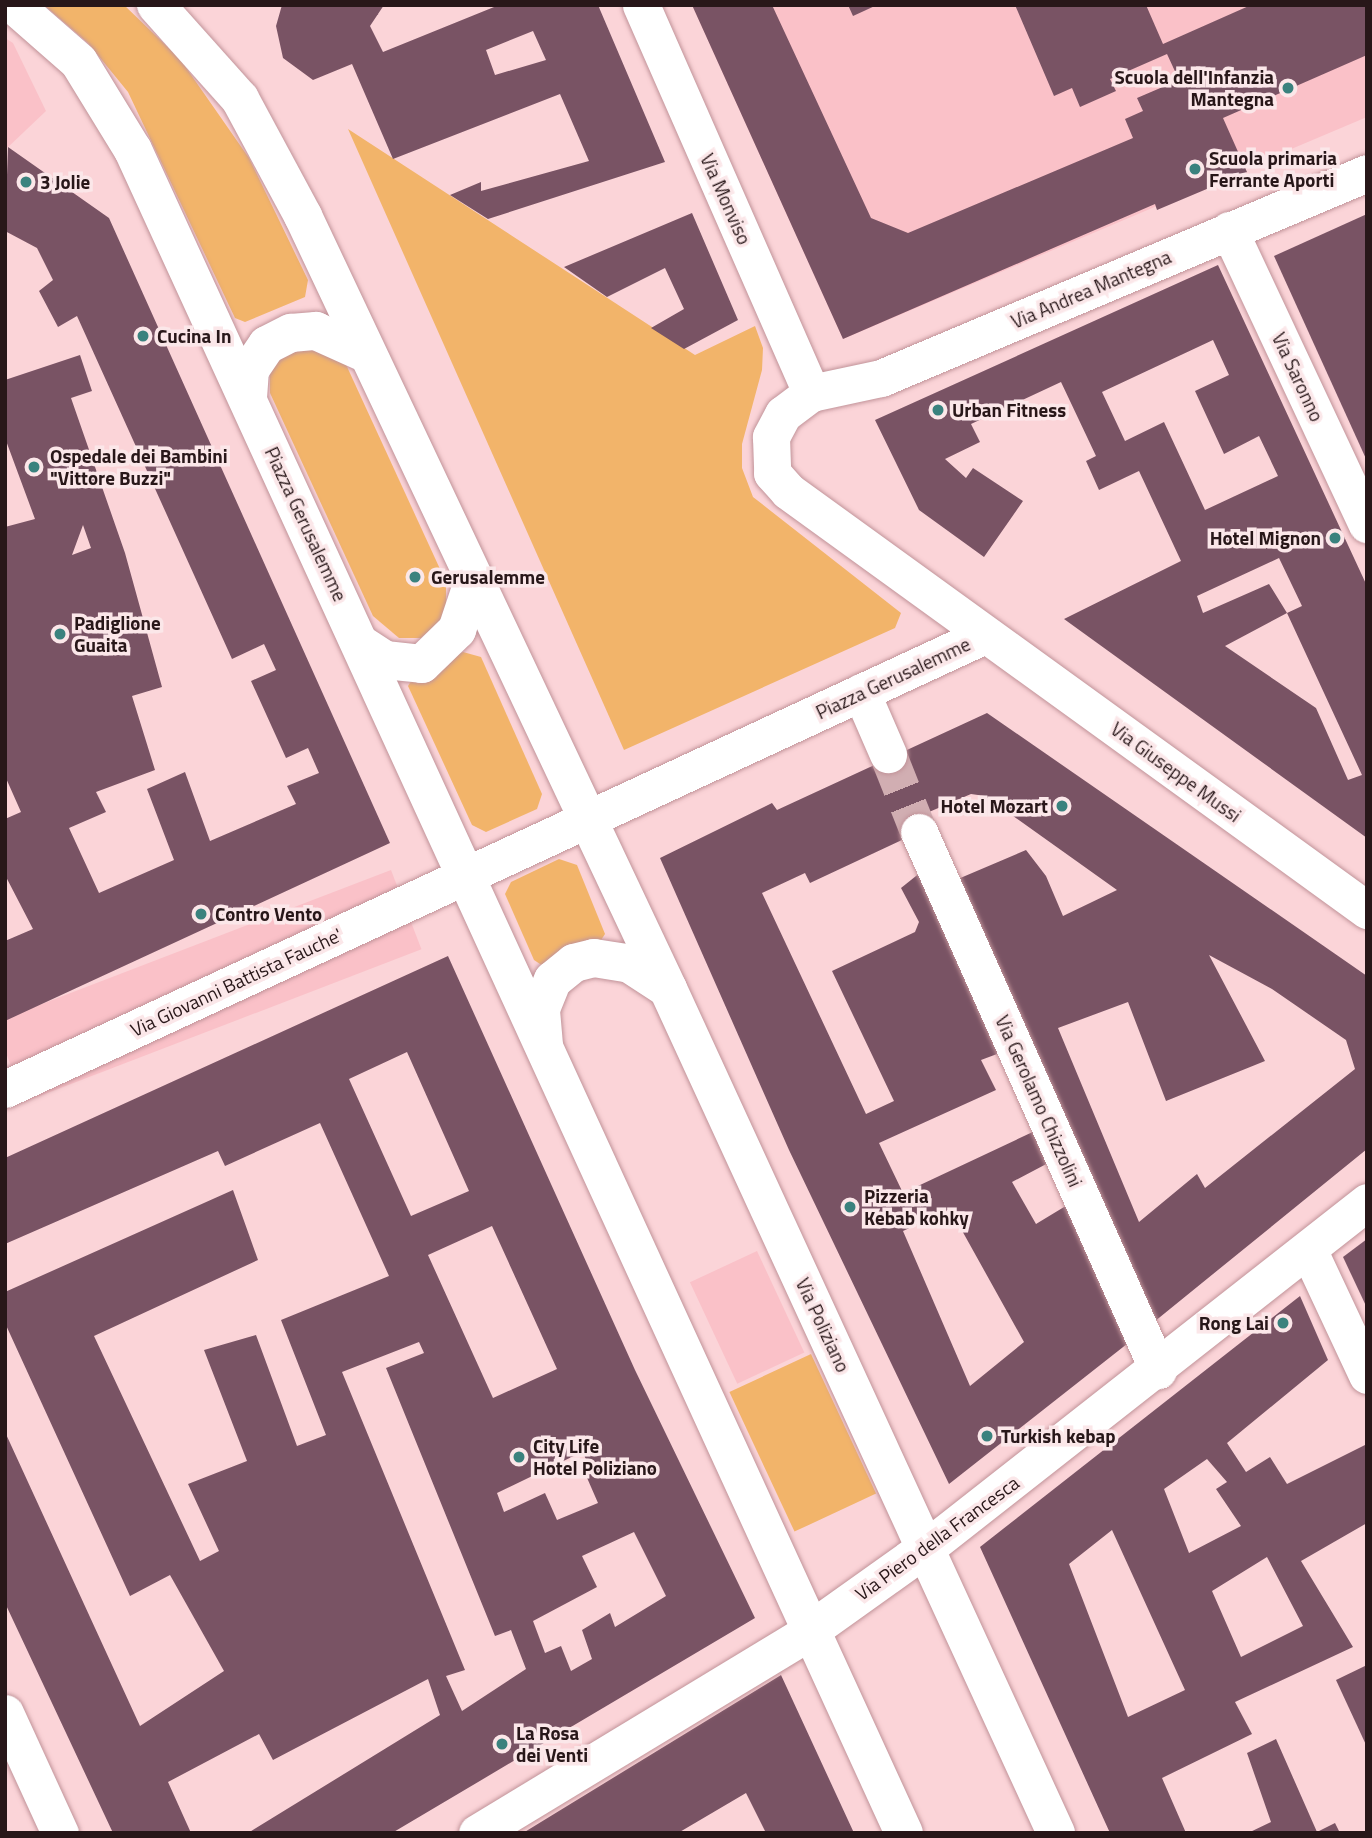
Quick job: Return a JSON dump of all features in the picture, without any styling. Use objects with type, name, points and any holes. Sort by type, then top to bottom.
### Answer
[{"type":"street","name":"Piazza Gerusalemme","points":[[14,5],[79,62],[120,123],[466,875],[985,635],[788,491],[772,473],[771,437],[783,414],[811,393]]},
{"type":"street","points":[[156,5],[207,58],[254,122],[367,354],[584,821]]},
{"type":"street","name":"Via Monviso","points":[[641,5],[811,393]]},
{"type":"street","name":"Via Andrea Mantegna","points":[[811,393],[881,378],[1367,173]]},
{"type":"street","name":"Via Saronno","points":[[1229,230],[1367,524]]},
{"type":"street","points":[[248,398],[250,370],[267,345],[291,333],[316,331],[367,354]]},
{"type":"street","points":[[362,645],[385,660],[422,664],[457,630],[473,582]]},
{"type":"street","name":"Via Giuseppe Mussi","points":[[985,635],[1367,910]]},
{"type":"street","points":[[861,692],[888,754]]},
{"type":"street","name":"Via Poliziano","points":[[584,821],[668,989],[1056,1833]]},
{"type":"street","name":"Via Gerolamo Chizzolini","points":[[919,832],[1158,1370]]},
{"type":"street","points":[[466,875],[545,1056],[904,1833]]},
{"type":"street","name":"Via Giovanni Battista Fauche'","points":[[5,1089],[466,875]]},
{"type":"street","points":[[545,1056],[541,1009],[553,980],[575,963],[594,958],[630,964],[668,989]]},
{"type":"street","name":"Via Piero della Francesca","points":[[477,1833],[810,1631],[925,1549],[1158,1370],[1367,1202]]},
{"type":"street","points":[[1309,1251],[1367,1375]]},
{"type":"street","points":[[5,1713],[60,1833]]},
{"type":"shaded area","points":[[44,5],[124,5],[180,59],[249,158],[308,280],[305,297],[245,322],[235,318],[128,92],[88,43]]},
{"type":"shaded area","points":[[692,5],[1367,5],[1367,117],[843,339]]},
{"type":"shaded area","points":[[5,38],[13,43],[46,111],[5,150]]},
{"type":"shaded area","points":[[348,129],[695,355],[755,326],[763,348],[762,370],[742,444],[742,468],[753,497],[901,613],[895,628],[624,750]]},
{"type":"shaded area","points":[[285,342],[343,358],[446,582],[446,616],[421,638],[399,638],[373,616],[270,393],[270,359]]},
{"type":"shaded area","points":[[463,652],[481,657],[542,794],[537,809],[486,832],[472,825],[408,686],[415,675]]},
{"type":"shaded area","points":[[559,859],[577,865],[605,934],[599,943],[543,966],[534,960],[505,894],[511,882]]},
{"type":"shaded area","points":[[391,870],[421,949],[25,1102],[5,1050],[5,1018]]},
{"type":"shaded area","points":[[757,1251],[804,1353],[737,1384],[690,1282]]},
{"type":"shaded area","points":[[811,1354],[876,1494],[795,1532],[729,1392]]},
{"type":"building","points":[[282,5],[384,5],[370,26],[383,52],[499,5],[598,5],[665,162],[488,219],[450,195],[481,182],[481,191],[589,161],[560,94],[393,159],[352,64],[313,80],[283,58],[276,26]],"holes":[[[533,31],[546,60],[495,75],[486,50]]]},
{"type":"building","points":[[692,5],[772,5],[871,218],[908,233],[1133,138],[1125,119],[1143,111],[1137,98],[1179,80],[1167,54],[1110,79],[1116,91],[1080,107],[1072,88],[1054,96],[1015,5],[1146,5],[1163,44],[1251,5],[1367,5],[1367,55],[1223,118],[1247,172],[1157,210],[1155,204],[843,339]]},
{"type":"building","points":[[848,5],[877,5],[853,16]]},
{"type":"building","points":[[8,147],[109,218],[390,843],[5,1021],[5,941],[33,929],[5,875],[5,819],[21,812],[5,776],[5,527],[35,519],[5,438],[5,380],[80,355],[92,391],[71,398],[125,553],[162,687],[132,696],[155,770],[96,792],[106,812],[69,828],[99,893],[174,860],[147,789],[185,772],[210,841],[296,804],[287,786],[319,773],[308,748],[286,758],[251,681],[276,670],[264,644],[232,659],[77,316],[58,327],[39,291],[53,280],[37,248],[5,231]],"holes":[[[83,525],[91,548],[72,555]]]},
{"type":"building","points":[[692,213],[738,320],[684,349],[651,328],[684,309],[665,268],[607,297],[564,267]]},
{"type":"building","points":[[1367,214],[1367,461],[1274,256]]},
{"type":"building","points":[[1218,265],[1367,586],[1367,838],[1064,619],[1181,561],[1139,471],[1099,490],[1086,461],[1096,456],[1061,382],[971,424],[980,442],[945,459],[966,478],[973,468],[1023,501],[984,557],[919,510],[875,420]],"holes":[[[1213,340],[1229,375],[1195,391],[1224,454],[1259,436],[1278,476],[1205,510],[1164,422],[1125,441],[1102,392]],[[1279,558],[1302,606],[1287,613],[1269,584],[1203,613],[1197,596]],[[1287,613],[1362,775],[1348,780],[1316,708],[1225,646]]]},
{"type":"building","points":[[987,713],[1367,976],[1367,1149],[1149,1326],[958,879],[1026,850],[1046,876],[1063,916],[1117,890],[985,796],[971,794],[922,815],[919,832],[810,883],[805,873],[762,893],[866,1114],[894,1101],[832,971],[915,932],[919,922],[901,888],[926,868],[1005,1051],[981,1060],[996,1090],[879,1143],[903,1193],[1037,1130],[1052,1161],[1012,1182],[1036,1224],[1069,1204],[1132,1340],[949,1484],[789,1150],[660,858],[772,803],[777,810]],"holes":[[[1209,955],[1272,989],[1346,1040],[1355,1069],[1205,1188],[1197,1174],[1139,1222],[1058,1028],[1128,1002],[1166,1101],[1265,1061]],[[950,1209],[1024,1342],[970,1386],[903,1231]]]},
{"type":"building","points":[[448,956],[635,1370],[755,1618],[392,1833],[248,1833],[440,1715],[428,1679],[273,1760],[259,1734],[168,1782],[191,1833],[113,1833],[5,1603],[5,1432],[140,1726],[224,1671],[170,1575],[130,1596],[5,1323],[5,1292],[233,1190],[258,1260],[94,1336],[200,1561],[219,1551],[188,1484],[247,1461],[204,1350],[256,1335],[297,1446],[326,1435],[281,1320],[389,1276],[320,1123],[225,1166],[218,1151],[5,1244],[5,1158]],"holes":[[[407,1052],[469,1191],[411,1216],[349,1079]],[[492,1226],[557,1369],[493,1398],[428,1255]],[[419,1342],[424,1353],[386,1368],[495,1636],[511,1630],[526,1669],[462,1711],[446,1676],[465,1670],[342,1372]],[[582,1452],[587,1461],[581,1464],[598,1503],[557,1520],[545,1493],[504,1512],[497,1493]],[[634,1532],[666,1596],[615,1627],[610,1613],[582,1630],[592,1659],[571,1671],[561,1646],[545,1653],[533,1621],[597,1587],[582,1556]]]},
{"type":"building","points":[[1367,1239],[1367,1308],[1343,1257]]},
{"type":"building","points":[[1300,1296],[1328,1360],[1227,1443],[1246,1472],[1270,1457],[1287,1484],[1367,1444],[1367,1523],[1301,1561],[1353,1647],[1235,1702],[1252,1734],[1162,1778],[1186,1833],[1110,1833],[980,1547]],"holes":[[[1207,1459],[1227,1482],[1216,1489],[1241,1526],[1189,1553],[1164,1489]],[[1112,1530],[1185,1690],[1128,1717],[1069,1564]],[[1267,1557],[1303,1626],[1241,1657],[1212,1591]]]},
{"type":"building","points":[[1367,1665],[1367,1747],[1336,1680]]},
{"type":"building","points":[[781,1675],[854,1833],[766,1833],[746,1793],[678,1833],[523,1833]]},
{"type":"building","points":[[1276,1739],[1317,1832],[1335,1823],[1340,1833],[1248,1833],[1271,1822],[1247,1753]]},
{"type":"tunnel","points":[[888,754],[919,832]]},
{"type":"place","name":"Scuola dell'Infanzia Mantegna","points":[[1288,88]]},
{"type":"place","name":"Scuola primaria Ferrante Aporti","points":[[1195,169]]},
{"type":"place","name":"3 Jolie","points":[[26,182]]},
{"type":"place","name":"Cucina In","points":[[143,336]]},
{"type":"place","name":"Urban Fitness","points":[[938,410]]},
{"type":"place","name":"Ospedale dei Bambini \"Vittore Buzzi\"","points":[[34,467]]},
{"type":"place","name":"Hotel Mignon","points":[[1335,538]]},
{"type":"place","name":"Gerusalemme","points":[[415,577]]},
{"type":"place","name":"Padiglione Guaita","points":[[60,634]]},
{"type":"place","name":"Hotel Mozart","points":[[1062,806]]},
{"type":"place","name":"Contro Vento","points":[[201,914]]},
{"type":"place","name":"Pizzeria Kebab kohky","points":[[850,1207]]},
{"type":"place","name":"Rong Lai","points":[[1283,1323]]},
{"type":"place","name":"Turkish kebap","points":[[987,1436]]},
{"type":"place","name":"City Life Hotel Poliziano","points":[[519,1457]]},
{"type":"place","name":"La Rosa dei Venti","points":[[502,1744]]}]
